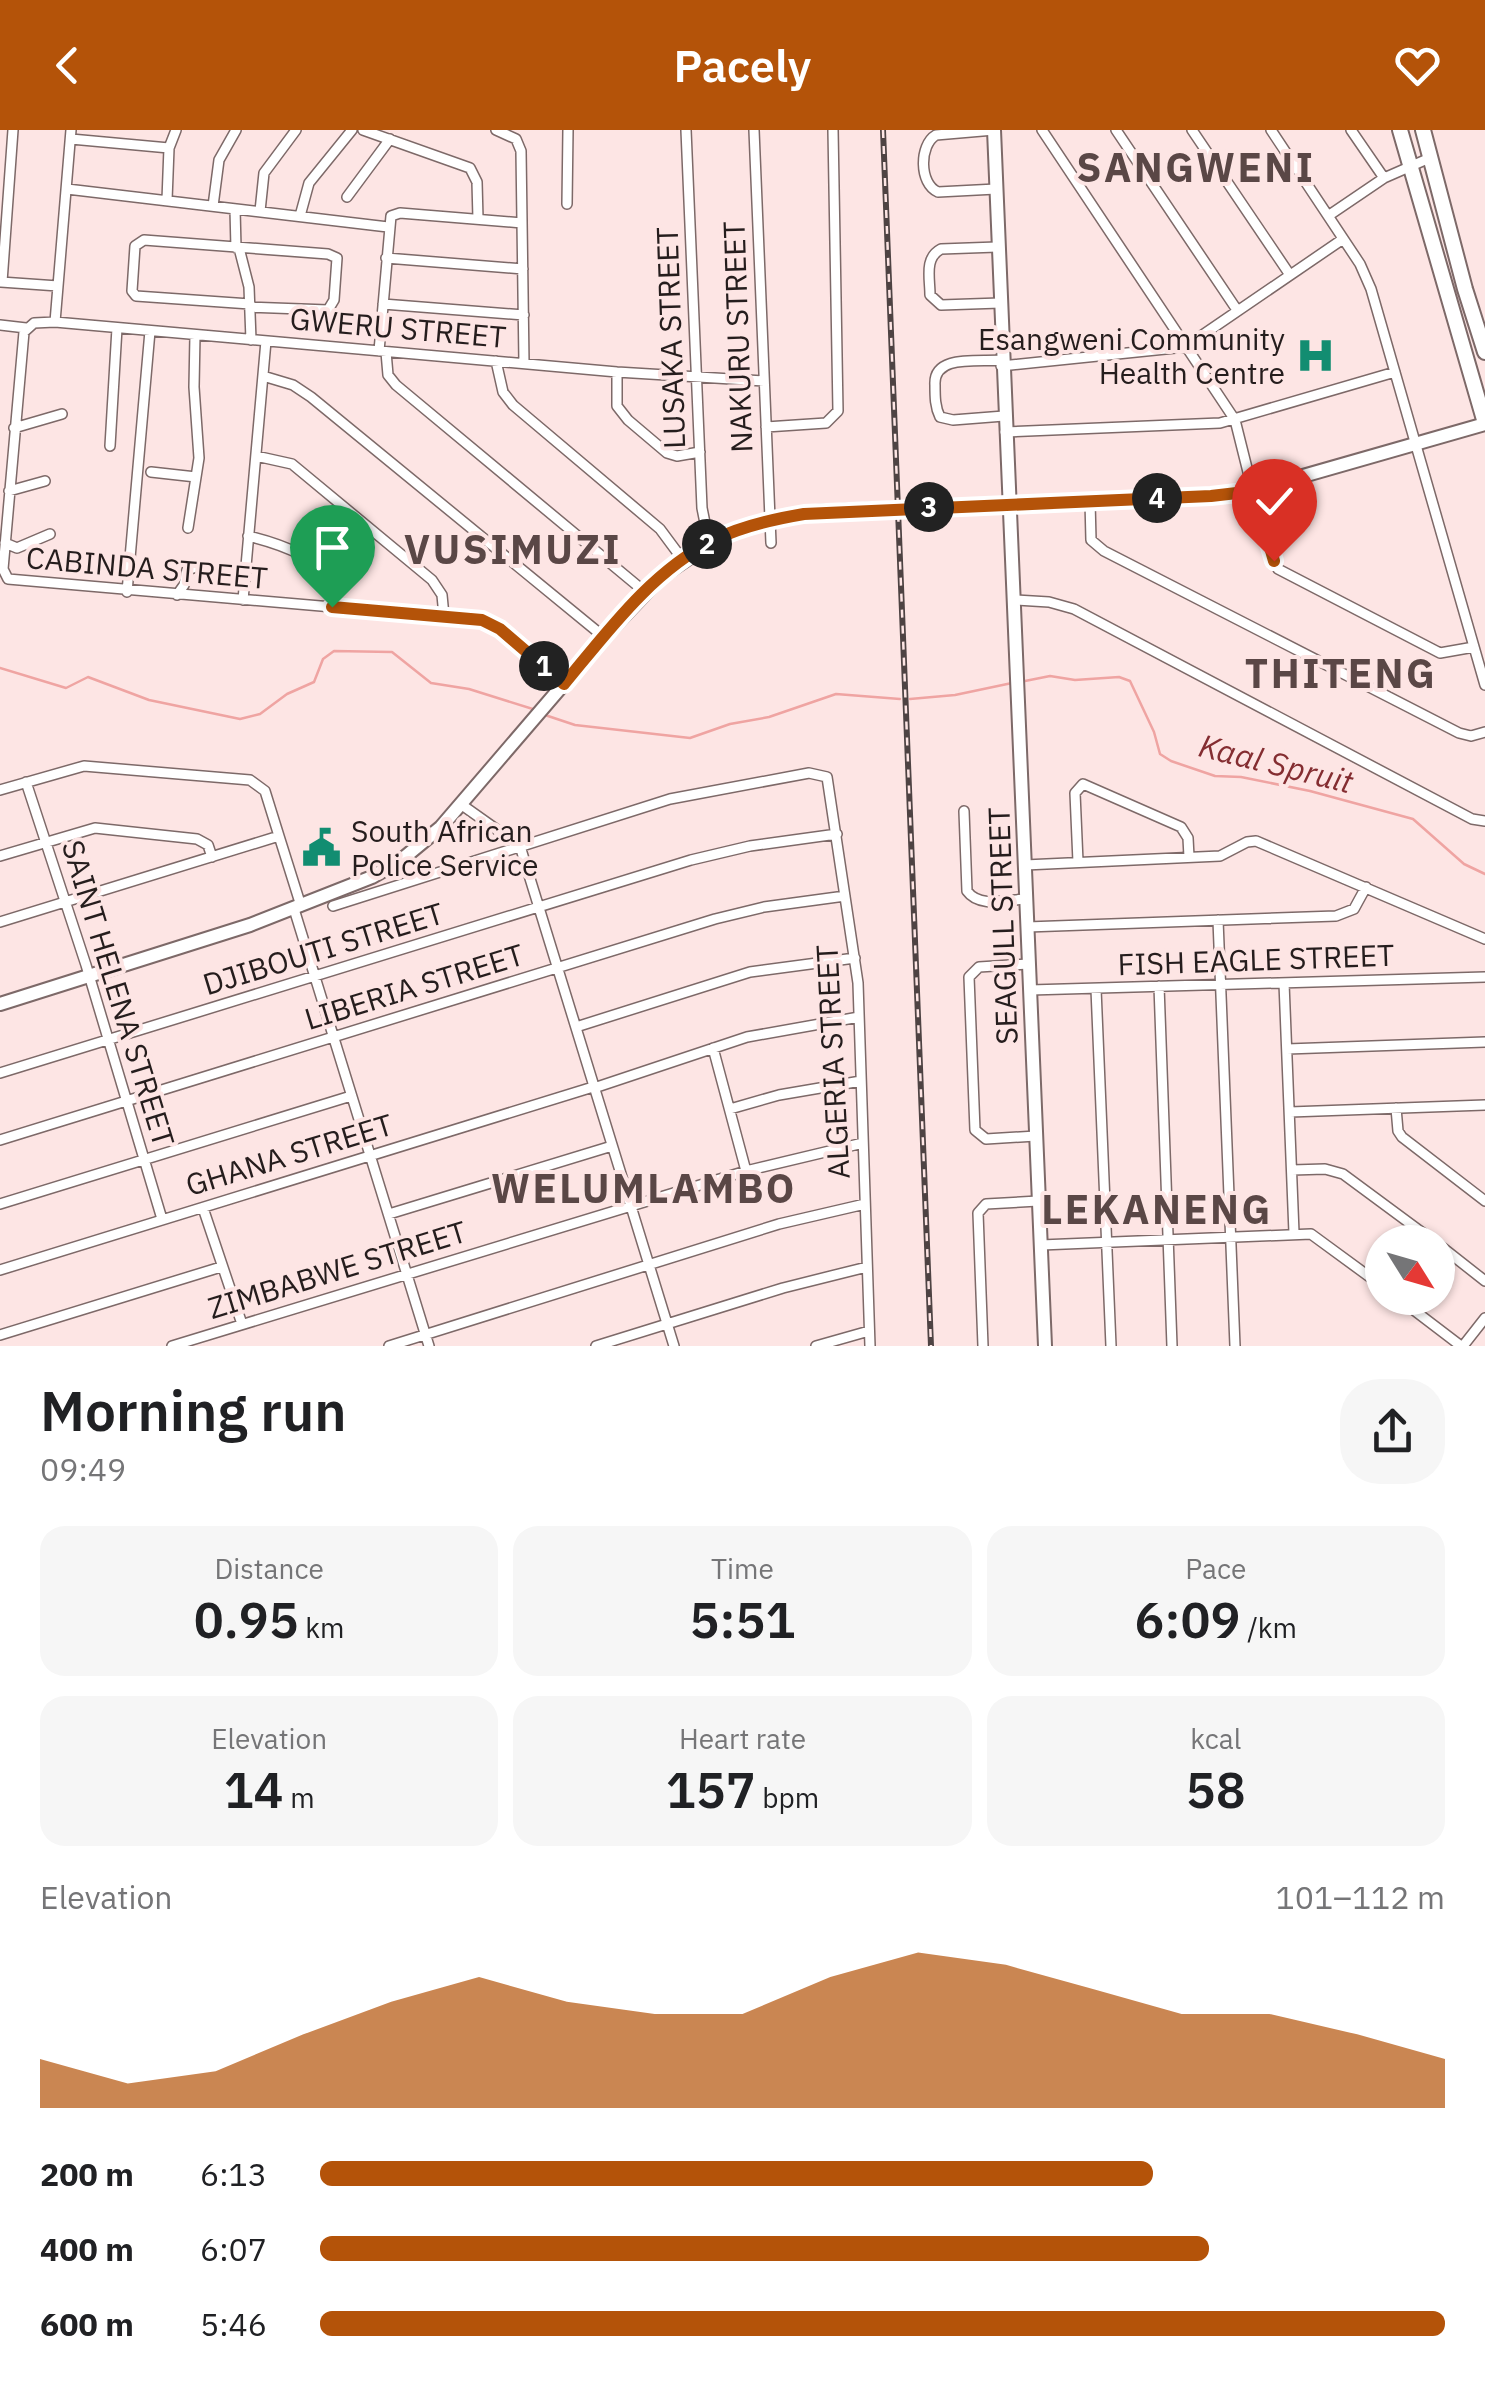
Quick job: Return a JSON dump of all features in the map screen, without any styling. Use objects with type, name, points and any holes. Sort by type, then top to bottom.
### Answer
[{"type":"main road","points":[[1400,130],[1485,424]]},
{"type":"main road","points":[[1424,130],[1485,352]]},
{"type":"street","points":[[13,130],[1,282],[58,286]]},
{"type":"street","points":[[167,200],[170,148],[176,130]]},
{"type":"street","points":[[213,206],[221,152],[236,130]]},
{"type":"street","points":[[260,211],[264,173],[296,130]]},
{"type":"street","points":[[300,216],[309,183],[352,130]]},
{"type":"street","points":[[364,130],[470,168],[477,182],[478,219]]},
{"type":"street","points":[[496,130],[516,139],[520,146],[524,363]]},
{"type":"street","points":[[567,204],[568,130]]},
{"type":"street","name":"LUSAKA STREET","points":[[686,130],[702,508],[709,543]]},
{"type":"street","name":"NAKURU STREET","points":[[754,130],[771,543]]},
{"type":"street","points":[[766,426],[826,423],[838,411],[833,130]]},
{"type":"street","points":[[994,130],[932,136],[925,146],[926,181],[930,189],[938,192],[996,188]]},
{"type":"street","name":"SEAGULL STREET","points":[[994,130],[1044,1346]]},
{"type":"street","points":[[1042,130],[1235,420],[1272,556],[1282,572],[1440,654],[1474,647]]},
{"type":"street","points":[[1116,130],[1238,310]]},
{"type":"street","points":[[1192,130],[1290,274]]},
{"type":"street","points":[[1271,130],[1366,276],[1485,685]]},
{"type":"street","points":[[1352,130],[1384,178]]},
{"type":"street","points":[[55,322],[71,134],[170,148]]},
{"type":"street","points":[[348,197],[390,139]]},
{"type":"street","points":[[1328,216],[1384,178],[1432,156]]},
{"type":"street","points":[[66,189],[388,226]]},
{"type":"street","points":[[235,209],[250,306],[251,340]]},
{"type":"street","points":[[522,223],[396,213],[391,216],[383,304],[383,351],[388,375],[645,592]]},
{"type":"street","points":[[1004,416],[953,420],[940,417],[934,378],[938,369],[946,364],[1185,347],[1342,239]]},
{"type":"street","points":[[141,241],[238,248],[328,254],[338,261],[333,304],[328,310],[132,294],[134,250],[141,241]]},
{"type":"street","points":[[997,247],[941,249],[934,253],[930,259],[930,295],[942,305],[1000,303]]},
{"type":"street","points":[[386,258],[523,269]]},
{"type":"street","points":[[383,304],[524,316]]},
{"type":"street","name":"GWERU STREET","points":[[0,325],[55,322],[618,372],[764,381]]},
{"type":"street","points":[[4,581],[4,514],[21,342],[28,326]]},
{"type":"street","points":[[110,446],[118,328]]},
{"type":"street","points":[[127,592],[150,331]]},
{"type":"street","points":[[188,528],[199,458],[195,334]]},
{"type":"street","points":[[242,600],[266,341]]},
{"type":"street","points":[[496,361],[502,392],[512,405],[660,529],[683,560]]},
{"type":"street","points":[[618,372],[616,402],[628,420],[667,452],[678,456],[700,452]]},
{"type":"street","points":[[1005,432],[1235,420],[1395,372]]},
{"type":"street","points":[[263,376],[293,385],[311,396],[604,637]]},
{"type":"street","points":[[0,435],[62,414]]},
{"type":"street","points":[[0,1004],[298,908],[400,861],[431,838],[462,805],[645,592],[709,543],[770,520],[816,512],[1254,491],[1485,424]]},
{"type":"street","points":[[256,456],[292,464],[432,580],[442,595],[444,616]]},
{"type":"street","points":[[151,472],[196,477]]},
{"type":"street","points":[[9,491],[45,481]]},
{"type":"street","points":[[1090,501],[1091,540],[1104,551],[1459,733],[1471,736],[1485,732]]},
{"type":"street","points":[[6,542],[17,548],[50,534]]},
{"type":"street","points":[[248,536],[322,567],[333,578],[334,591]]},
{"type":"street","points":[[177,595],[187,570],[202,565]]},
{"type":"street","name":"CABINDA STREET","points":[[4,581],[444,616],[491,624],[564,684]]},
{"type":"street","points":[[1014,600],[1048,602],[1074,609],[1456,810],[1485,821]]},
{"type":"street","points":[[0,790],[93,766],[250,780],[265,791],[314,977],[429,1346]]},
{"type":"street","name":"ALGERIA STREET","points":[[520,846],[687,795],[809,773],[827,776],[855,958],[870,1346]]},
{"type":"street","name":"SAINT HELENA STREET","points":[[26,782],[162,1219]]},
{"type":"street","points":[[1078,862],[1075,793],[1082,784],[1181,827],[1188,838],[1189,857]]},
{"type":"street","points":[[462,805],[520,846],[674,1346]]},
{"type":"street","points":[[964,810],[970,896],[979,902],[1026,899]]},
{"type":"street","points":[[0,856],[85,830],[118,828],[202,840],[212,858]]},
{"type":"street","name":"DJIBOUTI STREET","points":[[0,1074],[722,852],[837,834]]},
{"type":"street","points":[[0,922],[279,836]]},
{"type":"street","points":[[1025,865],[1226,854],[1246,842],[1262,842],[1485,938]]},
{"type":"street","points":[[333,906],[520,846]]},
{"type":"street","points":[[1027,927],[1345,915],[1354,909],[1366,887]]},
{"type":"street","name":"LIBERIA STREET","points":[[0,1140],[741,912],[846,896]]},
{"type":"street","points":[[1218,920],[1235,1346]]},
{"type":"street","points":[[576,1028],[750,972],[855,958]]},
{"type":"street","points":[[1028,964],[979,967],[970,973],[969,984],[976,1134],[986,1139],[1036,1136]]},
{"type":"street","name":"FISH EAGLE STREET","points":[[1030,990],[1485,977]]},
{"type":"street","points":[[1284,983],[1294,1233]]},
{"type":"street","points":[[1159,986],[1172,1346]]},
{"type":"street","points":[[1096,989],[1111,1346]]},
{"type":"street","name":"GHANA STREET","points":[[0,1270],[763,1033],[859,1018]]},
{"type":"street","points":[[1287,1049],[1485,1042]]},
{"type":"street","points":[[713,1048],[746,1171]]},
{"type":"street","points":[[730,1110],[780,1095],[861,1082]]},
{"type":"street","points":[[0,1204],[351,1096]]},
{"type":"street","points":[[1290,1112],[1485,1105]]},
{"type":"street","points":[[1396,1108],[1402,1138],[1485,1202]]},
{"type":"street","name":"ZIMBABWE STREET","points":[[172,1346],[630,1205],[746,1171],[863,1143]]},
{"type":"street","points":[[389,1214],[612,1146]]},
{"type":"street","points":[[1292,1170],[1324,1169],[1343,1174],[1411,1225]]},
{"type":"street","points":[[984,1346],[978,1212],[986,1204],[1038,1202]]},
{"type":"street","points":[[389,1346],[779,1224],[864,1204]]},
{"type":"street","points":[[203,1208],[242,1324]]},
{"type":"street","points":[[1041,1245],[1294,1233],[1318,1237],[1365,1273]]},
{"type":"street","points":[[1455,1258],[1485,1280]]},
{"type":"street","points":[[0,1335],[221,1267]]},
{"type":"street","points":[[596,1346],[783,1288],[867,1267]]},
{"type":"street","points":[[1421,1315],[1462,1346],[1485,1318]]},
{"type":"street","points":[[816,1346],[869,1331]]},
{"type":"waterway","name":"Kaal Spruit","points":[[0,668],[66,688],[88,677],[149,700],[240,719],[260,714],[287,694],[314,682],[323,659],[334,651],[392,652],[431,683],[469,689],[536,710]]},
{"type":"waterway","name":"Kaal Spruit","points":[[1020,682],[1050,676],[1075,680],[1119,677],[1130,681],[1160,754],[1171,761],[1215,776],[1241,777],[1310,791],[1413,819],[1464,864],[1485,874]]},
{"type":"waterway","name":"Kaal Spruit","points":[[910,699],[955,695],[1012,683]]},
{"type":"waterway","name":"Kaal Spruit","points":[[542,714],[575,725],[690,738],[836,694],[900,699]]},
{"type":"railway","points":[[883,130],[931,1346]]},
{"type":"place","name":"Esangweni Community Health Centre","points":[[1315,355]]},
{"type":"place","name":"South African Police Service","points":[[321,847]]},
{"type":"district","name":"SANGWENI","points":[[1196,167]]},
{"type":"district","name":"VUSIMUZI","points":[[513,549]]},
{"type":"district","name":"THITENG","points":[[1341,673]]},
{"type":"district","name":"WELUMLAMBO","points":[[644,1188]]},
{"type":"district","name":"LEKANENG","points":[[1157,1209]]},
{"type":"route","points":[[332,607],[482,620],[500,629],[564,684],[627,611],[683,560],[720,537],[770,520],[804,514],[1254,491],[1274,561]]}]
